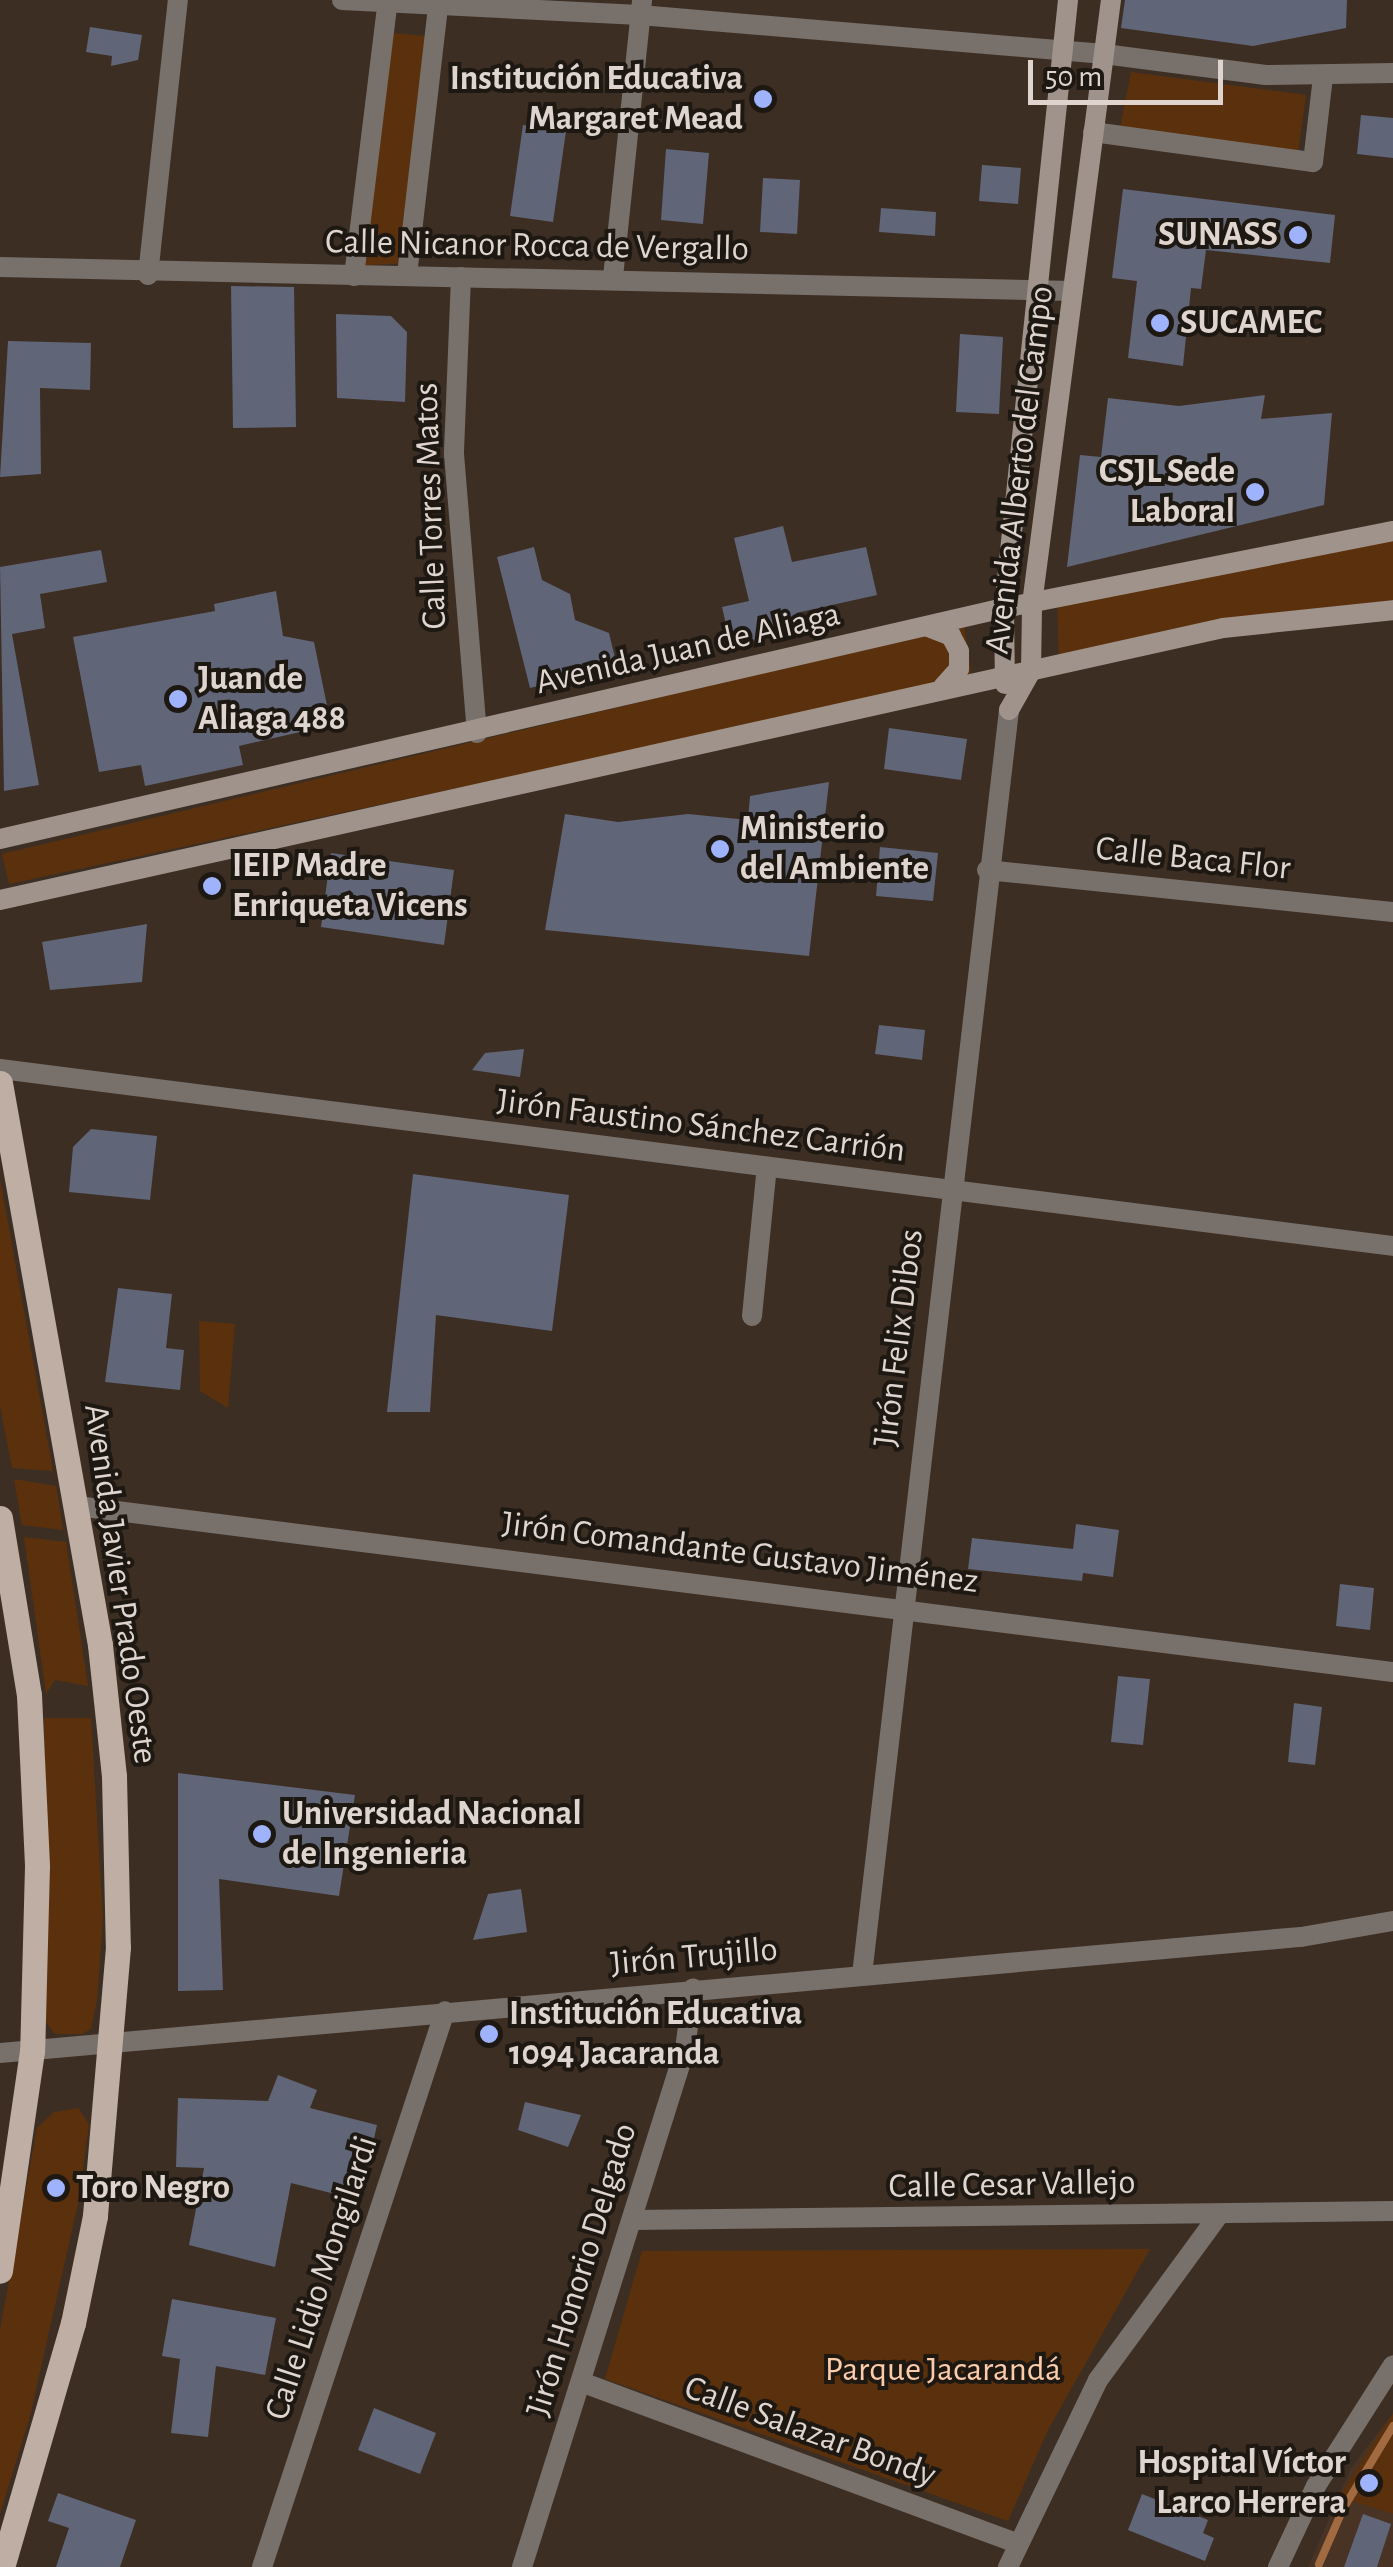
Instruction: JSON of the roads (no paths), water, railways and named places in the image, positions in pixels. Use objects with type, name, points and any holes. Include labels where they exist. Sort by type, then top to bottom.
[{"type":"main road","name":"Avenida Alberto del Campo","points":[[1010,710],[1004,608],[1033,291],[1068,0]]},
{"type":"main road","name":"Avenida Alberto del Campo","points":[[1010,710],[1031,670],[1032,604],[1111,0]]},
{"type":"main road","name":"Avenida Juan de Aliaga","points":[[0,839],[1004,608],[1390,534]]},
{"type":"main road","points":[[0,900],[1222,628],[1393,610]]},
{"type":"main road","points":[[926,627],[943,630],[960,651],[955,677],[941,688]]},
{"type":"main road","name":"Avenida Javier Prado Oeste","points":[[0,1083],[78,1506],[114,1776],[114,2040],[95,2216],[73,2323],[2,2567]]},
{"type":"main road","points":[[0,1518],[30,1695],[37,1866],[32,2050],[0,2271]]},
{"type":"street","points":[[148,274],[178,0]]},
{"type":"street","points":[[342,0],[642,8],[1323,77],[1393,73],[1393,65]]},
{"type":"street","points":[[354,276],[388,2]]},
{"type":"street","points":[[407,275],[438,3]]},
{"type":"street","points":[[613,277],[642,8]]},
{"type":"street","points":[[1094,132],[1313,162],[1323,77]]},
{"type":"street","name":"Calle Nicanor Rocca de Vergallo","points":[[0,267],[148,274],[613,277],[1073,291]]},
{"type":"street","name":"Calle Torres Matos","points":[[461,277],[454,454],[477,732]]},
{"type":"street","name":"Jirón Felix Dibos","points":[[862,1975],[900,1607],[987,870],[1010,710]]},
{"type":"street","name":"Calle Baca Flor","points":[[987,870],[1393,912]]},
{"type":"street","name":"Jirón Faustino Sánchez Carrión","points":[[0,1069],[1393,1246]]},
{"type":"street","points":[[752,1316],[767,1167]]},
{"type":"street","name":"Jirón Comandante Gustavo Jiménez","points":[[78,1506],[1393,1672]]},
{"type":"street","name":"Jirón Trujillo","points":[[0,2053],[445,2010],[1302,1937],[1393,1921]]},
{"type":"street","name":"Jirón Honorio Delgado","points":[[522,2567],[685,2049],[693,1989]]},
{"type":"street","name":"Calle Lidio Mongilardi","points":[[262,2567],[445,2010]]},
{"type":"street","name":"Calle Cesar Vallejo","points":[[632,2220],[1393,2211]]},
{"type":"street","points":[[1008,2567],[1016,2543],[1098,2380],[1218,2216]]},
{"type":"street","points":[[1278,2567],[1316,2486],[1393,2366]]},
{"type":"street","name":"Calle Salazar Bondy","points":[[580,2382],[1016,2543]]},
{"type":"waterway","points":[[1319,2564],[1343,2509],[1393,2426]]},
{"type":"place","name":"Institución Educativa Margaret Mead","points":[[763,99]]},
{"type":"place","name":"SUNASS","points":[[1298,235]]},
{"type":"place","name":"SUCAMEC","points":[[1160,323]]},
{"type":"place","name":"CSJL Sede Laboral","points":[[1255,492]]},
{"type":"place","name":"Juan de Aliaga 488","points":[[178,699]]},
{"type":"place","name":"Ministerio del Ambiente","points":[[720,849]]},
{"type":"place","name":"IEIP Madre Enriqueta Vicens","points":[[212,886]]},
{"type":"place","name":"Universidad Nacional de Ingenieria","points":[[262,1834]]},
{"type":"place","name":"Institución Educativa 1094 Jacaranda","points":[[489,2034]]},
{"type":"place","name":"Toro Negro","points":[[56,2188]]},
{"type":"place","name":"Hospital Víctor Larco Herrera","points":[[1369,2483]]},
{"type":"park label","name":"Parque Jacarandá","points":[[943,2370]]}]
